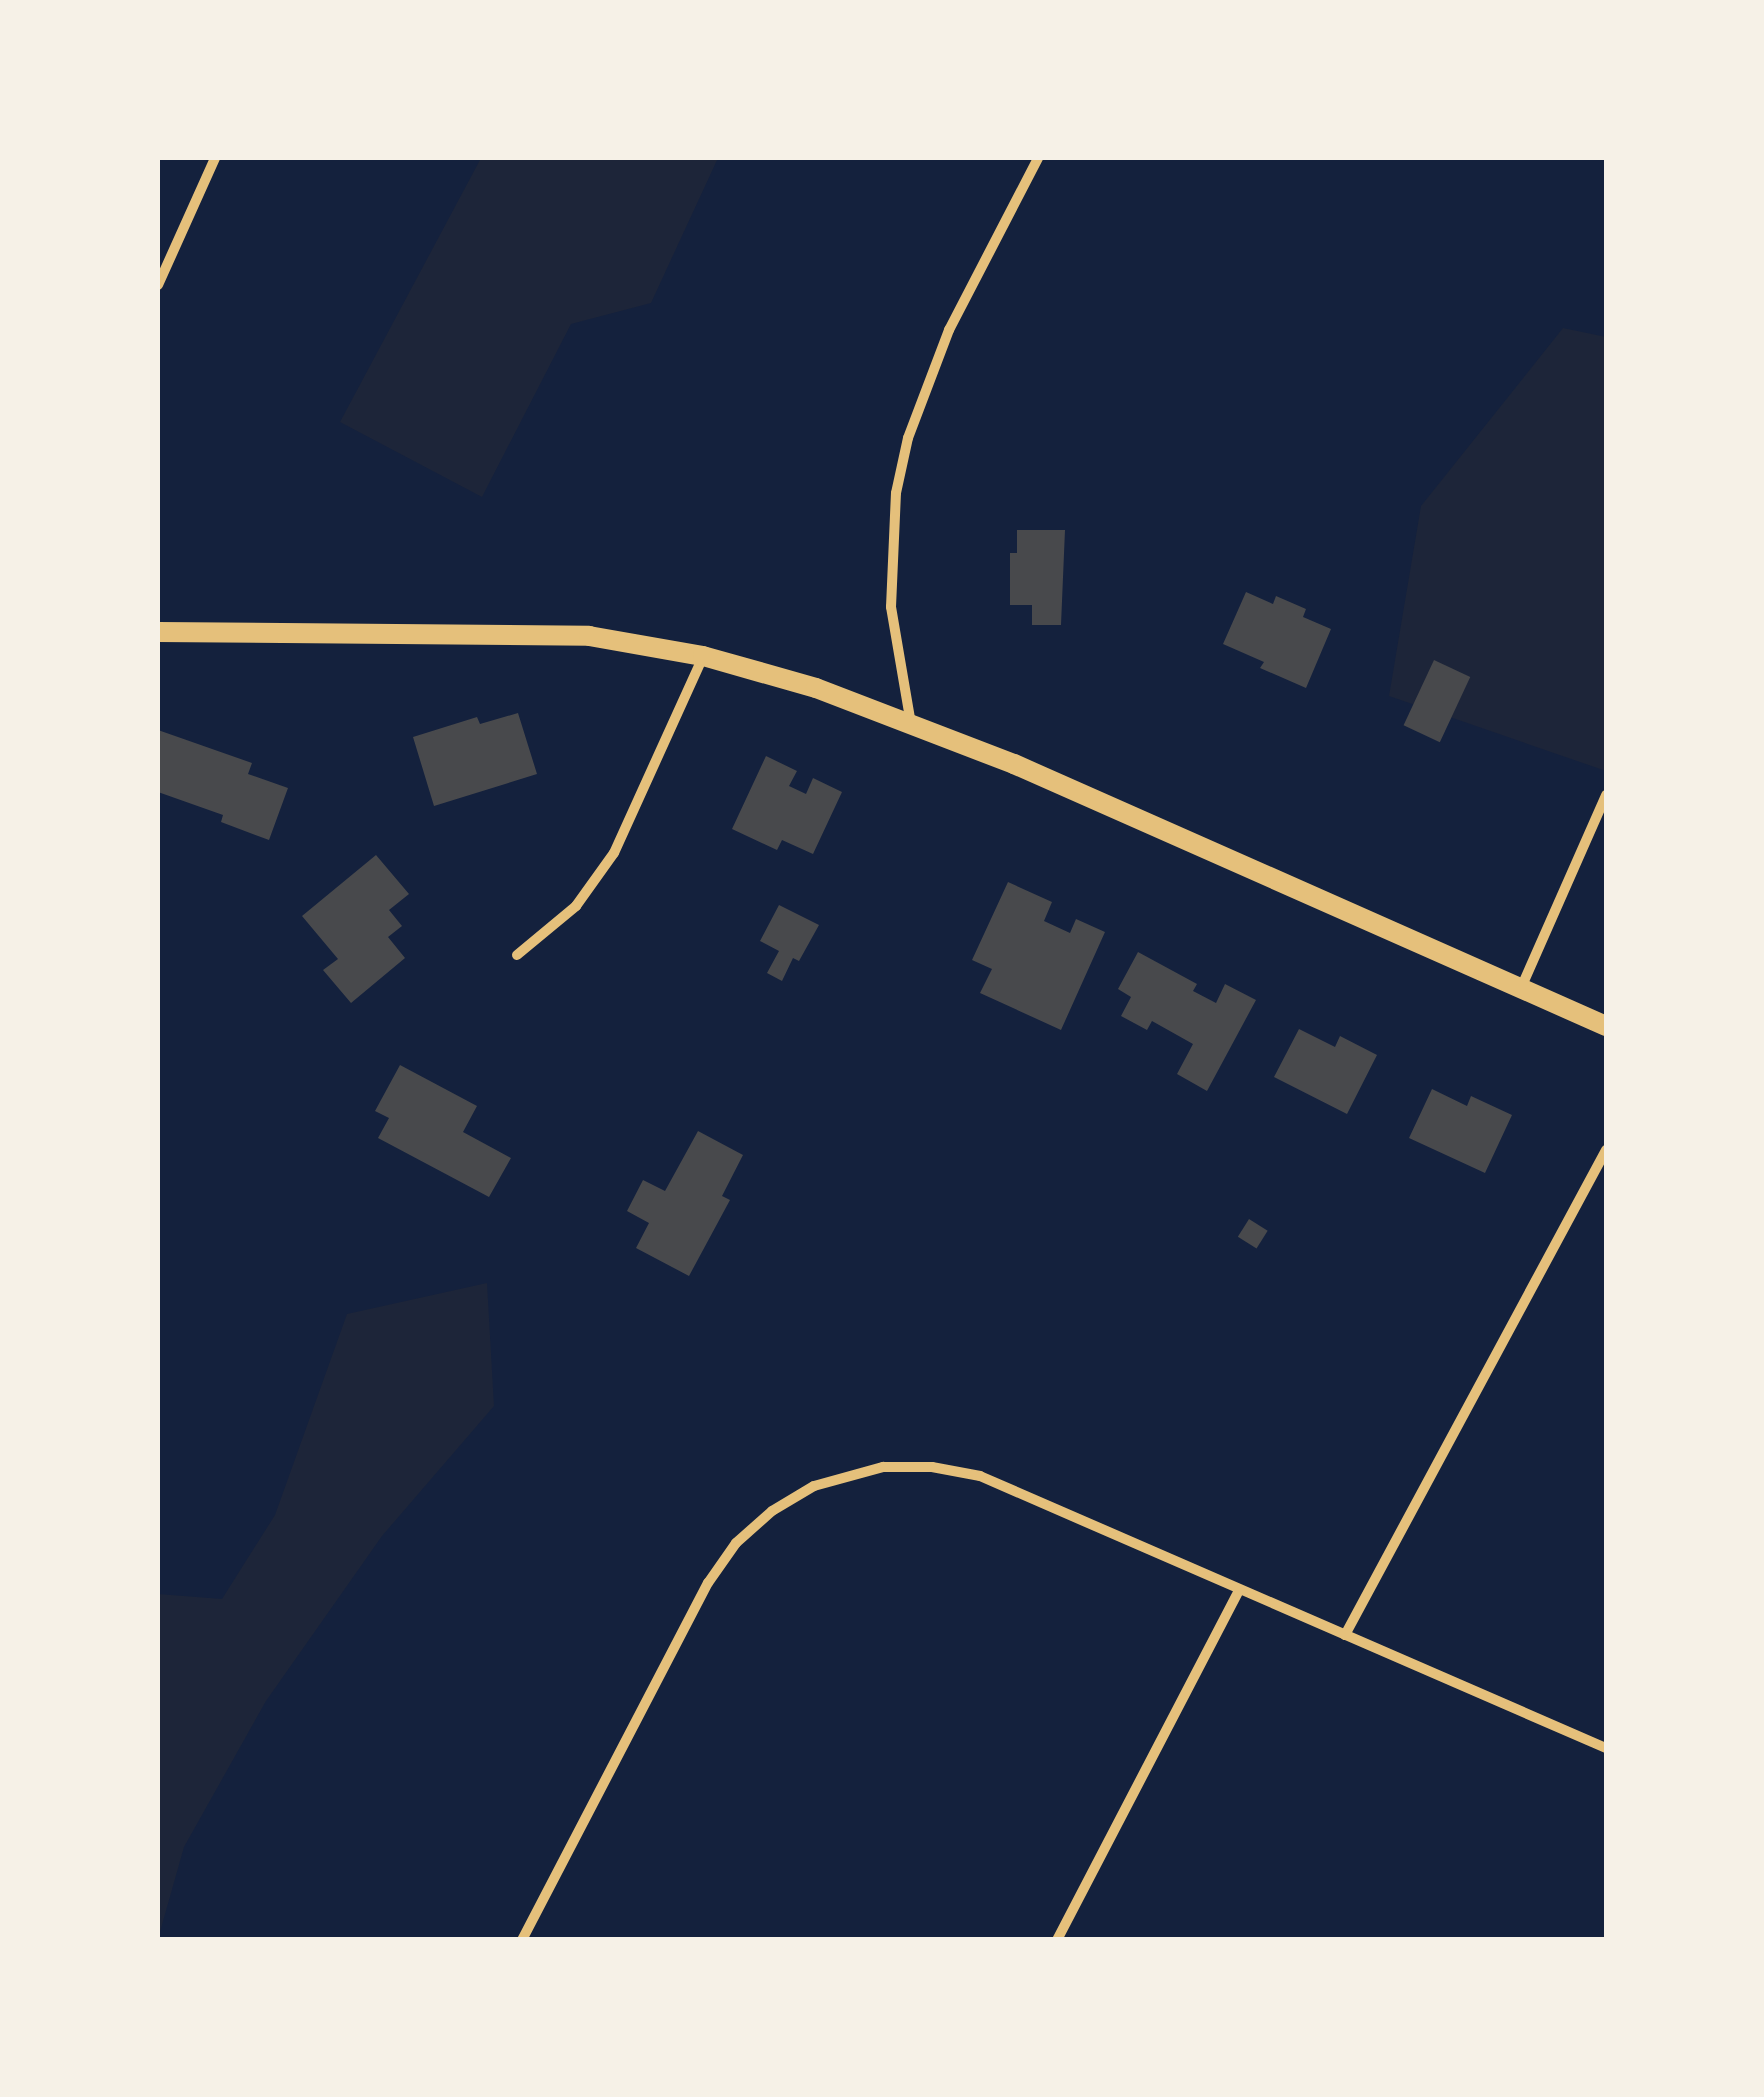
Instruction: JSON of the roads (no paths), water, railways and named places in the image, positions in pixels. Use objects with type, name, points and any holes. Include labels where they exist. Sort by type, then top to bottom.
[{"type":"main road","points":[[158,632],[589,636],[703,656],[816,688],[1014,764],[1606,1026]]},
{"type":"street","points":[[158,285],[215,158]]},
{"type":"street","points":[[912,725],[891,607],[896,493],[908,438],[949,330],[1038,158]]},
{"type":"street","points":[[517,955],[576,906],[614,852],[703,656]]},
{"type":"street","points":[[1521,988],[1606,795]]},
{"type":"street","points":[[1345,1635],[1606,1150]]},
{"type":"street","points":[[522,1940],[708,1583],[748,1532],[772,1511],[814,1486],[884,1467],[932,1466],[980,1476],[1606,1748]]},
{"type":"street","points":[[1057,1940],[1239,1590]]}]
